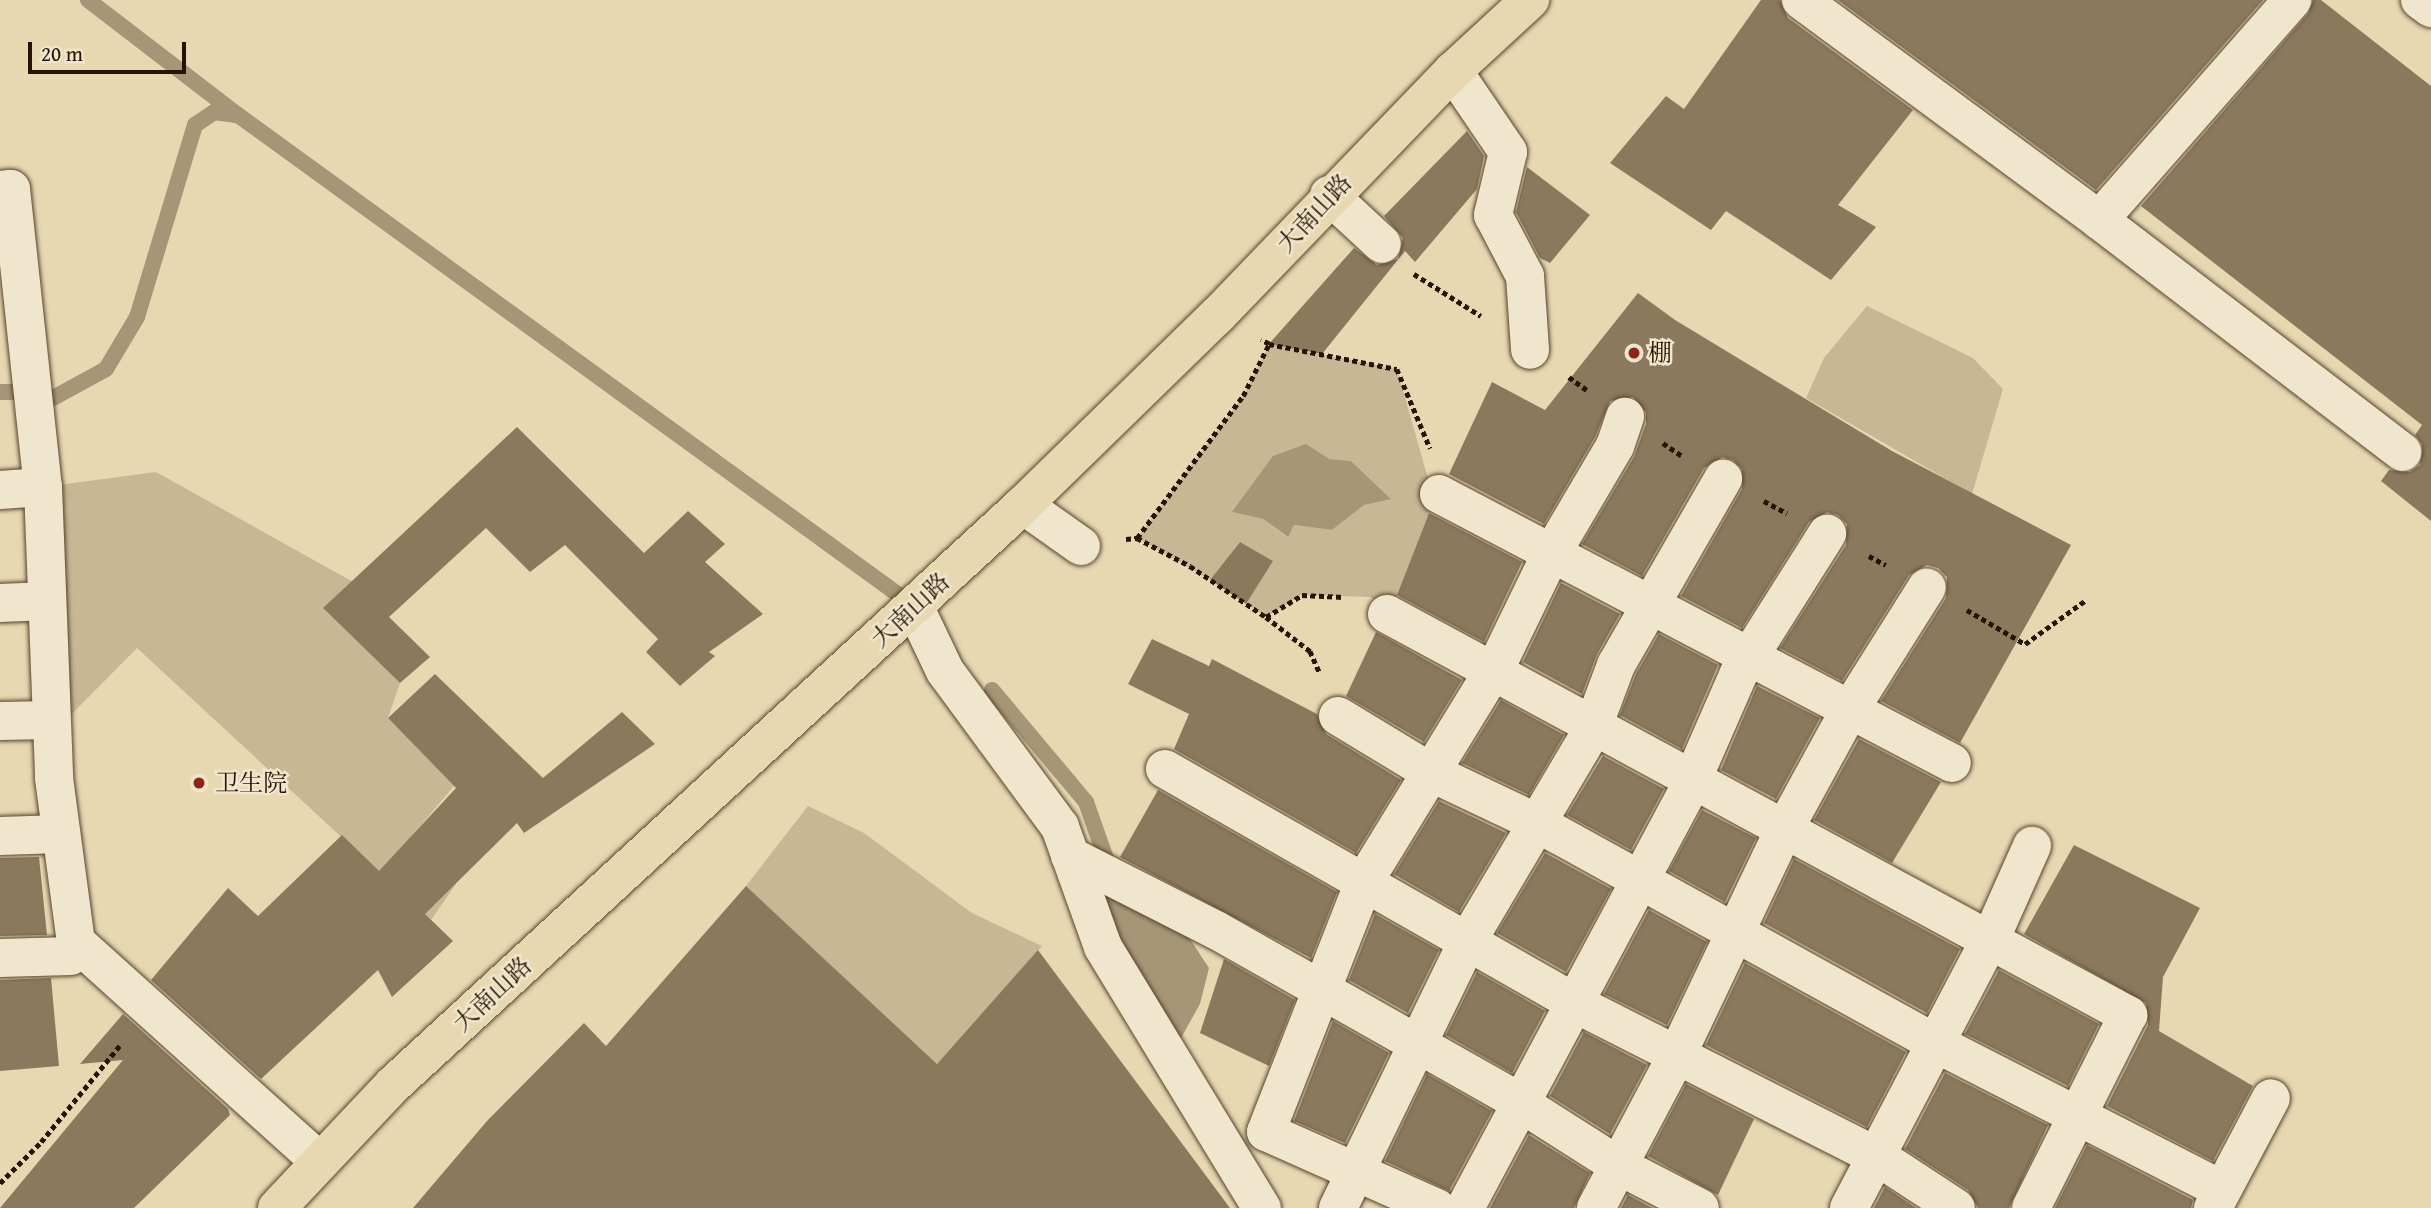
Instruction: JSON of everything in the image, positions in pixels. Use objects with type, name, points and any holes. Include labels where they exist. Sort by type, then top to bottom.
[{"type":"main road","name":"大南山路","points":[[278,1208],[319,1161],[394,1084],[1023,506],[1217,316],[1329,195],[1530,0]]},
{"type":"street","points":[[1801,0],[2099,220],[2402,452]]},
{"type":"street","points":[[2099,220],[2292,0]]},
{"type":"street","points":[[2420,0],[2431,8]]},
{"type":"street","points":[[1454,71],[1508,152],[1493,215],[1525,276],[1530,350]]},
{"type":"street","points":[[0,190],[11,189],[15,362],[43,487],[51,719],[61,834],[76,942],[319,1161]]},
{"type":"street","points":[[1329,195],[1382,244]]},
{"type":"street","points":[[1437,1208],[1266,1132],[1365,880],[1494,671],[1553,553],[1615,446],[1625,417]]},
{"type":"street","points":[[1338,1208],[1414,1045],[1468,940],[1535,822],[1594,726],[1616,665],[1723,479]]},
{"type":"street","points":[[0,490],[43,487]]},
{"type":"street","points":[[1439,494],[1952,763]]},
{"type":"street","points":[[1023,506],[1080,546]]},
{"type":"street","points":[[1465,1208],[1642,880],[1750,656],[1827,534]]},
{"type":"street","points":[[1596,1208],[1677,1055],[1785,828],[1849,711],[1927,587]]},
{"type":"street","points":[[0,603],[47,601]]},
{"type":"street","points":[[914,606],[945,671],[1060,827],[1103,947],[1262,1208]]},
{"type":"street","points":[[1387,614],[1991,938],[2128,1015],[2031,1208]]},
{"type":"street","points":[[1338,716],[1432,774],[1535,822],[1937,1044],[2076,1115],[2217,1199],[2271,1098]]},
{"type":"street","points":[[0,721],[51,719]]},
{"type":"street","points":[[1165,769],[1365,880],[1575,1003],[1878,1157],[1956,1208]]},
{"type":"street","points":[[0,836],[61,834]]},
{"type":"street","points":[[1849,1208],[1991,938],[2032,846]]},
{"type":"street","points":[[1070,856],[1216,930],[1521,1104],[1619,1167],[1700,1208]]},
{"type":"street","points":[[0,958],[71,956]]},
{"type":"path","points":[[1217,316],[1269,344],[1397,369],[1433,455],[1439,494]]},
{"type":"path","points":[[1137,537],[1243,396],[1269,344]]},
{"type":"path","points":[[1080,546],[1137,537],[1190,566],[1266,617],[1310,651],[1338,716]]},
{"type":"path","points":[[1266,617],[1302,595],[1370,597],[1387,614]]},
{"type":"path","points":[[0,1182],[41,1142],[149,1009]]},
{"type":"shaded area","points":[[1867,306],[1973,358],[2003,389],[1972,494],[1806,398],[1824,358]]},
{"type":"shaded area","points":[[1269,344],[1397,369],[1434,500],[1392,608],[1370,597],[1302,595],[1266,617],[1246,604],[1272,561],[1240,542],[1210,580],[1137,538],[1243,396]],"holes":[[[1329,459],[1351,461],[1390,498],[1364,505],[1332,530],[1294,525],[1287,537],[1263,519],[1232,512]]]},
{"type":"shaded area","points":[[1306,444],[1329,459],[1351,461],[1391,499],[1364,505],[1332,530],[1294,525],[1288,537],[1263,519],[1232,512],[1273,456]]},
{"type":"shaded area","points":[[156,472],[355,583],[323,608],[400,683],[388,718],[454,786],[411,837],[456,884],[431,920],[137,648],[56,730],[43,487]]},
{"type":"shaded area","points":[[808,806],[864,833],[972,913],[1042,946],[937,1064],[746,886]]},
{"type":"shaded area","points":[[1109,882],[1186,933],[1209,968],[1200,1004],[1177,1045],[1150,1024],[1102,903]]},
{"type":"building","points":[[1761,0],[1780,0],[1788,18],[1913,110],[1838,205],[1876,227],[1831,280],[1726,211],[1711,230],[1610,163],[1666,96],[1684,109]]},
{"type":"building","points":[[1838,0],[2263,0],[2096,190]]},
{"type":"building","points":[[2313,0],[2321,0],[2431,86],[2431,521],[2381,481],[2389,470],[2410,472],[2420,465],[2422,444],[2415,435],[2422,425],[2141,206],[2308,14]]},
{"type":"building","points":[[1467,131],[1484,156],[1477,189],[1415,262],[1405,251],[1322,354],[1269,344],[1354,248],[1377,265],[1398,259],[1403,238],[1384,216]]},
{"type":"building","points":[[1527,167],[1590,215],[1550,263],[1540,258],[1516,212]]},
{"type":"building","points":[[1638,293],[1675,320],[1892,451],[2071,545],[1960,743],[1881,701],[1946,598],[1947,577],[1938,568],[1927,565],[1909,575],[1842,681],[1780,648],[1846,545],[1847,524],[1838,515],[1827,512],[1809,522],[1742,628],[1681,596],[1742,489],[1742,469],[1733,460],[1722,457],[1704,468],[1642,576],[1582,544],[1634,457],[1646,424],[1646,412],[1633,397],[1610,401],[1595,437],[1544,524],[1449,474],[1492,382],[1545,410]]},
{"type":"building","points":[[517,427],[644,553],[688,511],[725,544],[705,562],[763,614],[709,652],[715,656],[680,686],[646,652],[658,639],[565,545],[530,572],[486,528],[389,617],[430,657],[400,683],[323,608]]},
{"type":"building","points":[[1429,513],[1522,562],[1484,642],[1397,595]]},
{"type":"building","points":[[1240,542],[1273,561],[1246,604],[1210,580]]},
{"type":"building","points":[[1561,583],[1620,614],[1597,654],[1582,694],[1523,662]]},
{"type":"building","points":[[1376,632],[1462,680],[1424,742],[1346,696]]},
{"type":"building","points":[[1659,634],[1718,665],[1682,749],[1620,715],[1636,674]]},
{"type":"building","points":[[1152,639],[1209,666],[1212,659],[1317,714],[1326,734],[1401,780],[1356,853],[1174,749],[1189,714],[1128,684]]},
{"type":"building","points":[[435,674],[543,778],[622,712],[655,744],[524,833],[517,823],[425,914],[453,941],[392,997],[378,970],[261,1079],[151,980],[228,888],[258,916],[342,835],[379,871],[456,788],[388,718]]},
{"type":"building","points":[[1757,686],[1820,718],[1776,799],[1721,770]]},
{"type":"building","points":[[1501,700],[1564,735],[1529,795],[1462,763]]},
{"type":"building","points":[[1859,739],[1941,782],[1892,863],[1814,820]]},
{"type":"building","points":[[1603,756],[1664,789],[1631,850],[1567,815]]},
{"type":"building","points":[[1158,790],[1337,892],[1311,958],[1120,857]]},
{"type":"building","points":[[1439,801],[1506,833],[1459,912],[1394,874]]},
{"type":"building","points":[[1702,810],[1756,838],[1725,902],[1669,871]]},
{"type":"building","points":[[2074,845],[2200,908],[2163,977],[2159,1031],[2253,1086],[2213,1161],[2107,1106],[2148,1025],[2146,1003],[2024,934]]},
{"type":"building","points":[[1545,853],[1611,889],[1566,972],[1497,933]]},
{"type":"building","points":[[39,857],[47,935],[0,936],[0,858]]},
{"type":"building","points":[[1794,859],[1960,949],[1927,1013],[1764,923]]},
{"type":"building","points":[[746,886],[937,1064],[1038,950],[1230,1208],[413,1208],[487,1121],[584,1023],[606,1046]]},
{"type":"building","points":[[1649,910],[1707,942],[1667,1025],[1604,994]]},
{"type":"building","points":[[1375,914],[1439,950],[1408,1013],[1349,980]]},
{"type":"building","points":[[1224,959],[1295,1000],[1269,1066],[1200,1033]]},
{"type":"building","points":[[1745,963],[1906,1052],[1867,1127],[1706,1045]]},
{"type":"building","points":[[1999,970],[2099,1024],[2068,1086],[1965,1034]]},
{"type":"building","points":[[1477,972],[1545,1011],[1512,1073],[1446,1035]]},
{"type":"building","points":[[51,978],[59,1066],[0,1071],[0,980]]},
{"type":"building","points":[[123,1014],[228,1109],[230,1115],[134,1208],[0,1208],[123,1060],[80,1064]]},
{"type":"building","points":[[1333,1021],[1389,1053],[1345,1143],[1294,1121]]},
{"type":"building","points":[[1584,1032],[1647,1065],[1610,1134],[1550,1096]]},
{"type":"building","points":[[1945,1073],[2048,1125],[2009,1208],[1978,1208],[1968,1190],[1905,1149]]},
{"type":"building","points":[[1427,1074],[1492,1111],[1449,1191],[1385,1161]]},
{"type":"building","points":[[1686,1084],[1754,1119],[1718,1195],[1648,1156]]},
{"type":"building","points":[[1529,1135],[1590,1173],[1574,1208],[1490,1208]]},
{"type":"building","points":[[2087,1145],[2193,1200],[2191,1208],[2055,1208]]},
{"type":"building","points":[[1885,1187],[1916,1208],[1874,1208]]},
{"type":"building","points":[[1628,1195],[1652,1208],[1621,1208]]},
{"type":"waterway","points":[[88,0],[238,115],[914,606]]},
{"type":"waterway","points":[[53,398],[106,369],[137,317],[195,125],[214,112],[236,115]]},
{"type":"waterway","points":[[0,392],[22,392]]},
{"type":"waterway","points":[[992,690],[1086,802],[1110,870]]},
{"type":"place","name":"棚","points":[[1634,353]]},
{"type":"place","name":"卫生院","points":[[199,783]]}]
